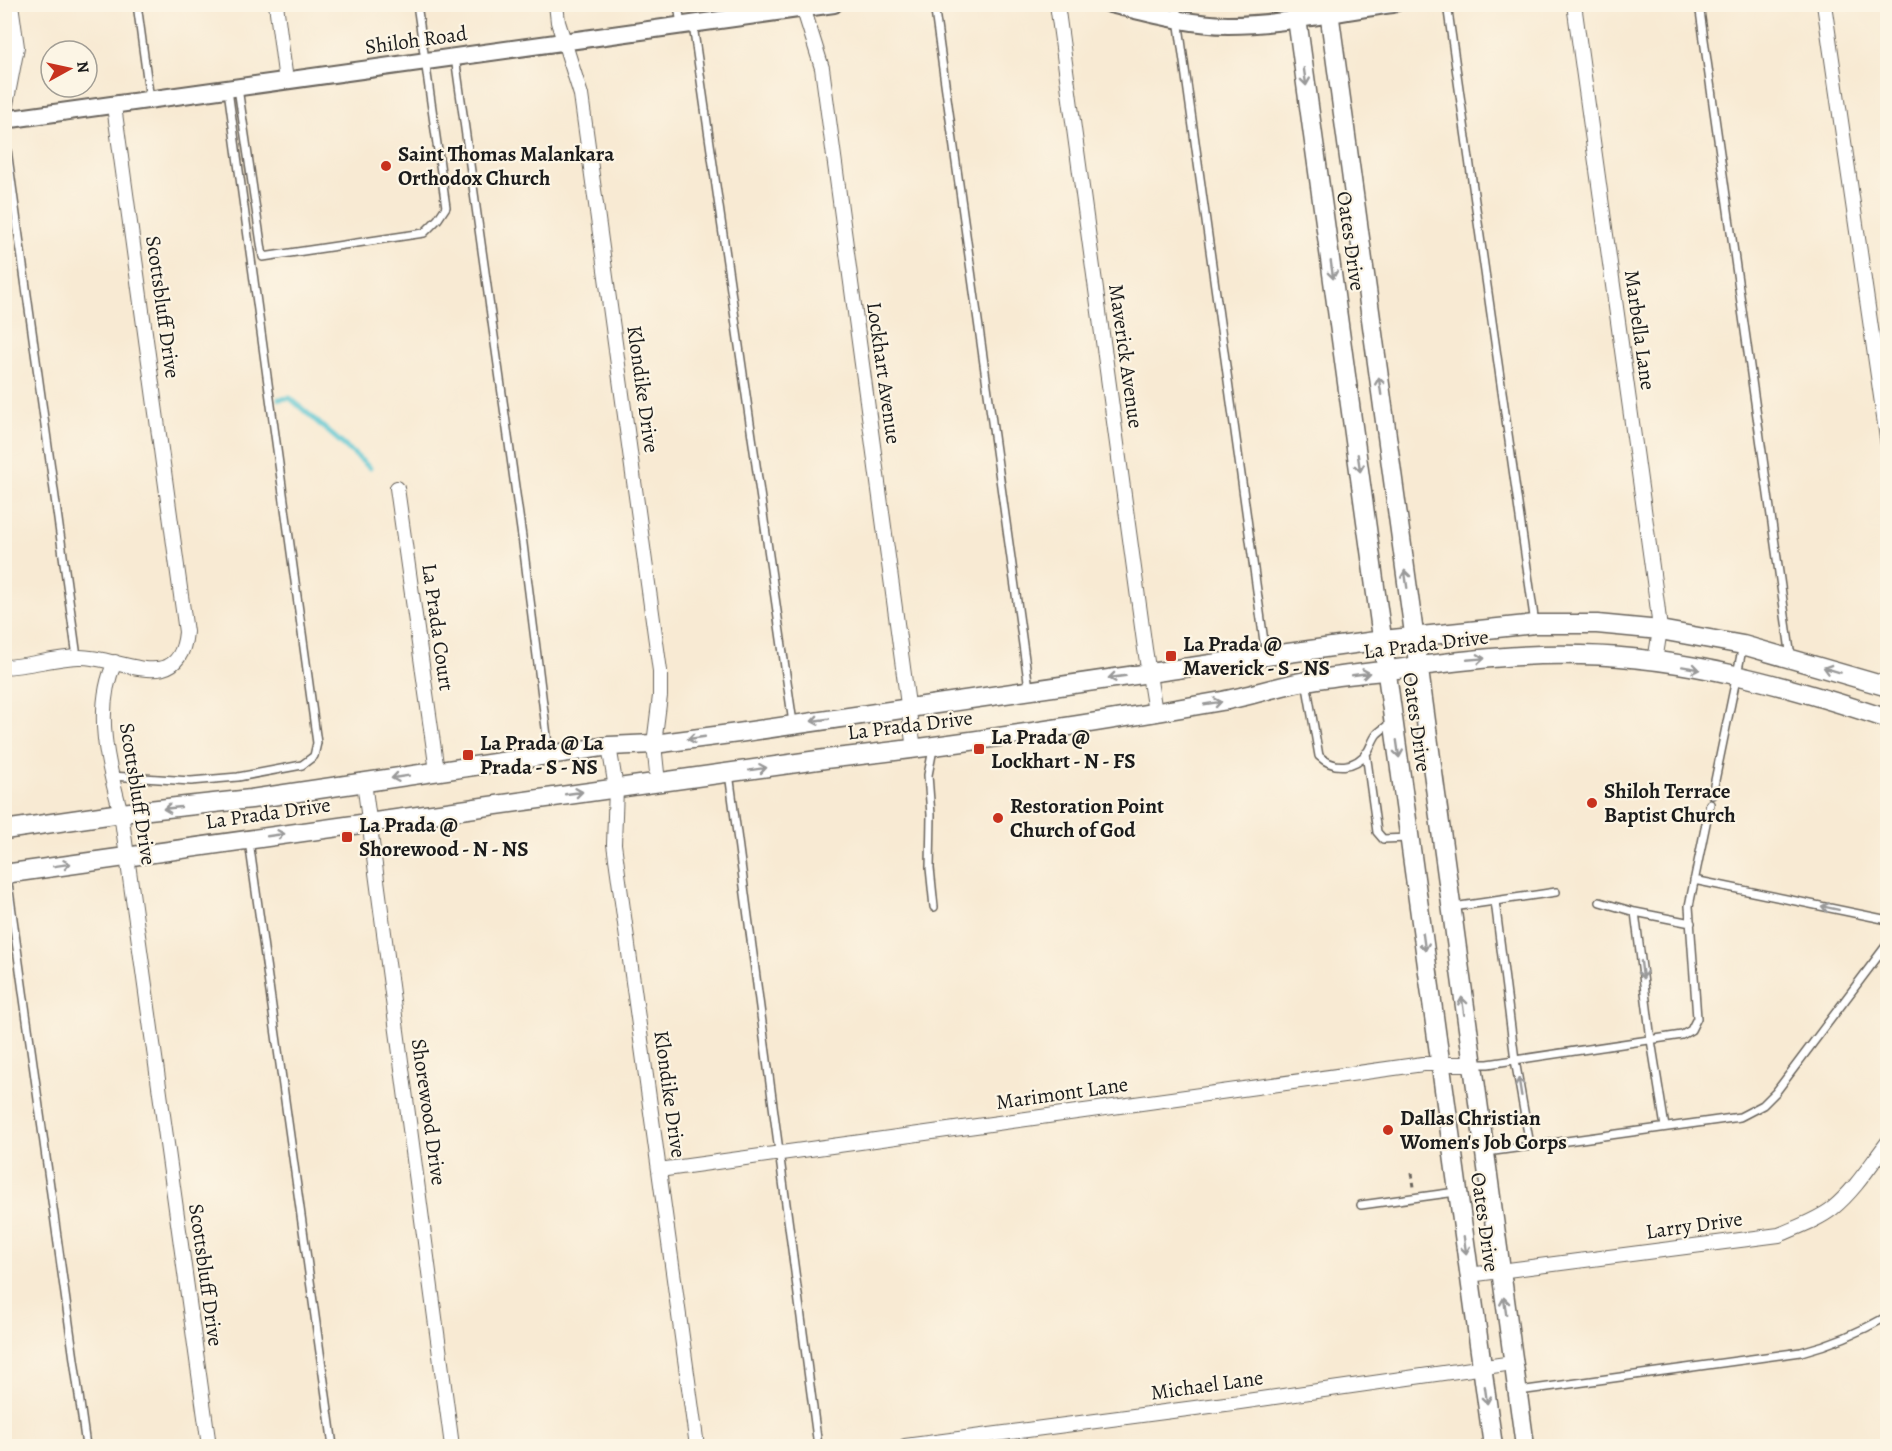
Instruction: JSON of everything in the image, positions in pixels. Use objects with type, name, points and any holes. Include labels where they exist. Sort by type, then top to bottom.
[{"type":"main road","name":"Oates Drive","points":[[1329,9],[1483,1152],[1525,1446]]},
{"type":"main road","name":"Oates Drive","points":[[1296,12],[1493,1446]]},
{"type":"main road","name":"La Prada Drive","points":[[4,830],[122,813],[251,799],[609,746],[654,744],[1383,640],[1535,624],[1597,624],[1660,630],[1743,645],[1887,687]]},
{"type":"main road","name":"La Prada Drive","points":[[6,873],[825,759],[914,749],[1225,701],[1306,681],[1418,666],[1519,656],[1582,655],[1654,661],[1736,676],[1817,696],[1887,718]]},
{"type":"street","points":[[4,115],[16,47],[11,4]]},
{"type":"street","points":[[276,4],[286,81]]},
{"type":"street","name":"Klondike Drive","points":[[556,4],[564,42],[581,95],[659,659],[660,696],[654,744],[658,783]]},
{"type":"street","name":"Shiloh Road","points":[[4,120],[834,4]]},
{"type":"street","name":"Maverick Avenue","points":[[1057,4],[1155,712]]},
{"type":"street","points":[[1110,4],[1177,12],[1227,25],[1296,12],[1393,4]]},
{"type":"street","name":"Marbella Lane","points":[[1574,4],[1660,630],[1654,661]]},
{"type":"street","points":[[1824,4],[1887,444]]},
{"type":"street","name":"Lockhart Avenue","points":[[803,7],[822,68],[914,749]]},
{"type":"street","name":"Scottsbluff Drive","points":[[114,106],[186,632],[184,648],[178,660],[167,667],[154,670],[134,669],[116,663],[108,678],[105,698],[106,742],[111,776],[122,813],[208,1446]]},
{"type":"street","name":"La Prada Court","points":[[397,488],[437,771]]},
{"type":"street","points":[[4,667],[77,657],[96,658],[116,663]]},
{"type":"street","name":"Klondike Drive","points":[[609,746],[615,788],[614,844],[697,1446]]},
{"type":"street","name":"Shorewood Drive","points":[[364,782],[452,1446]]},
{"type":"street","name":"Marimont Lane","points":[[659,1170],[1399,1067],[1471,1064]]},
{"type":"street","name":"Larry Drive","points":[[1469,1275],[1779,1235],[1833,1208],[1853,1187],[1887,1142]]},
{"type":"street","name":"Michael Lane","points":[[905,1446],[1513,1364]]},
{"type":"lane","points":[[137,4],[150,101]]},
{"type":"lane","points":[[233,89],[263,257],[424,233],[446,207],[417,4]]},
{"type":"lane","points":[[678,4],[687,26],[793,724]]},
{"type":"lane","points":[[934,4],[1029,689]]},
{"type":"lane","points":[[1447,4],[1535,624]]},
{"type":"lane","points":[[1699,4],[1791,658]]},
{"type":"lane","points":[[1177,12],[1266,656]]},
{"type":"lane","points":[[455,57],[523,544],[549,755]]},
{"type":"lane","points":[[111,776],[191,781],[238,777],[302,765],[314,756],[316,743],[233,89]]},
{"type":"lane","points":[[4,128],[77,657]]},
{"type":"lane","points":[[1712,795],[1743,645]]},
{"type":"lane","points":[[1306,681],[1319,756],[1326,762],[1340,767],[1350,765],[1366,753],[1377,735],[1394,719]]},
{"type":"lane","points":[[933,746],[928,775],[931,815],[930,868],[934,907]]},
{"type":"lane","points":[[1366,753],[1377,832],[1383,839],[1410,837]]},
{"type":"lane","points":[[729,773],[818,1446]]},
{"type":"lane","points":[[1471,1064],[1488,1064],[1652,1040],[1682,1035],[1691,1030],[1697,1018],[1689,906],[1710,804]]},
{"type":"lane","points":[[248,838],[333,1446]]},
{"type":"lane","points":[[6,873],[86,1446]]},
{"type":"lane","points":[[1694,880],[1887,920]]},
{"type":"lane","points":[[1450,907],[1556,892]]},
{"type":"lane","points":[[1495,902],[1515,1060],[1530,1145]]},
{"type":"lane","points":[[1600,902],[1690,923]]},
{"type":"lane","points":[[1635,912],[1665,1127]]},
{"type":"lane","points":[[1483,1152],[1740,1117],[1763,1105],[1776,1092],[1887,943]]},
{"type":"lane","points":[[1361,1205],[1458,1192]]},
{"type":"lane","points":[[1517,1391],[1801,1352],[1828,1345],[1887,1316]]},
{"type":"waterway","points":[[279,399],[290,398],[370,468]]},
{"type":"place","name":"Saint Thomas Malankara Orthodox Church","points":[[386,166]]},
{"type":"place","name":"La Prada @ Maverick - S - NS","points":[[1171,656]]},
{"type":"place","name":"La Prada @ Lockhart - N - FS","points":[[979,749]]},
{"type":"place","name":"La Prada @ La Prada - S - NS","points":[[468,755]]},
{"type":"place","name":"Shiloh Terrace Baptist Church","points":[[1592,803]]},
{"type":"place","name":"Restoration Point Church of God","points":[[998,818]]},
{"type":"place","name":"La Prada @ Shorewood - N - NS","points":[[347,837]]},
{"type":"place","name":"Dallas Christian Women's Job Corps","points":[[1388,1130]]}]
